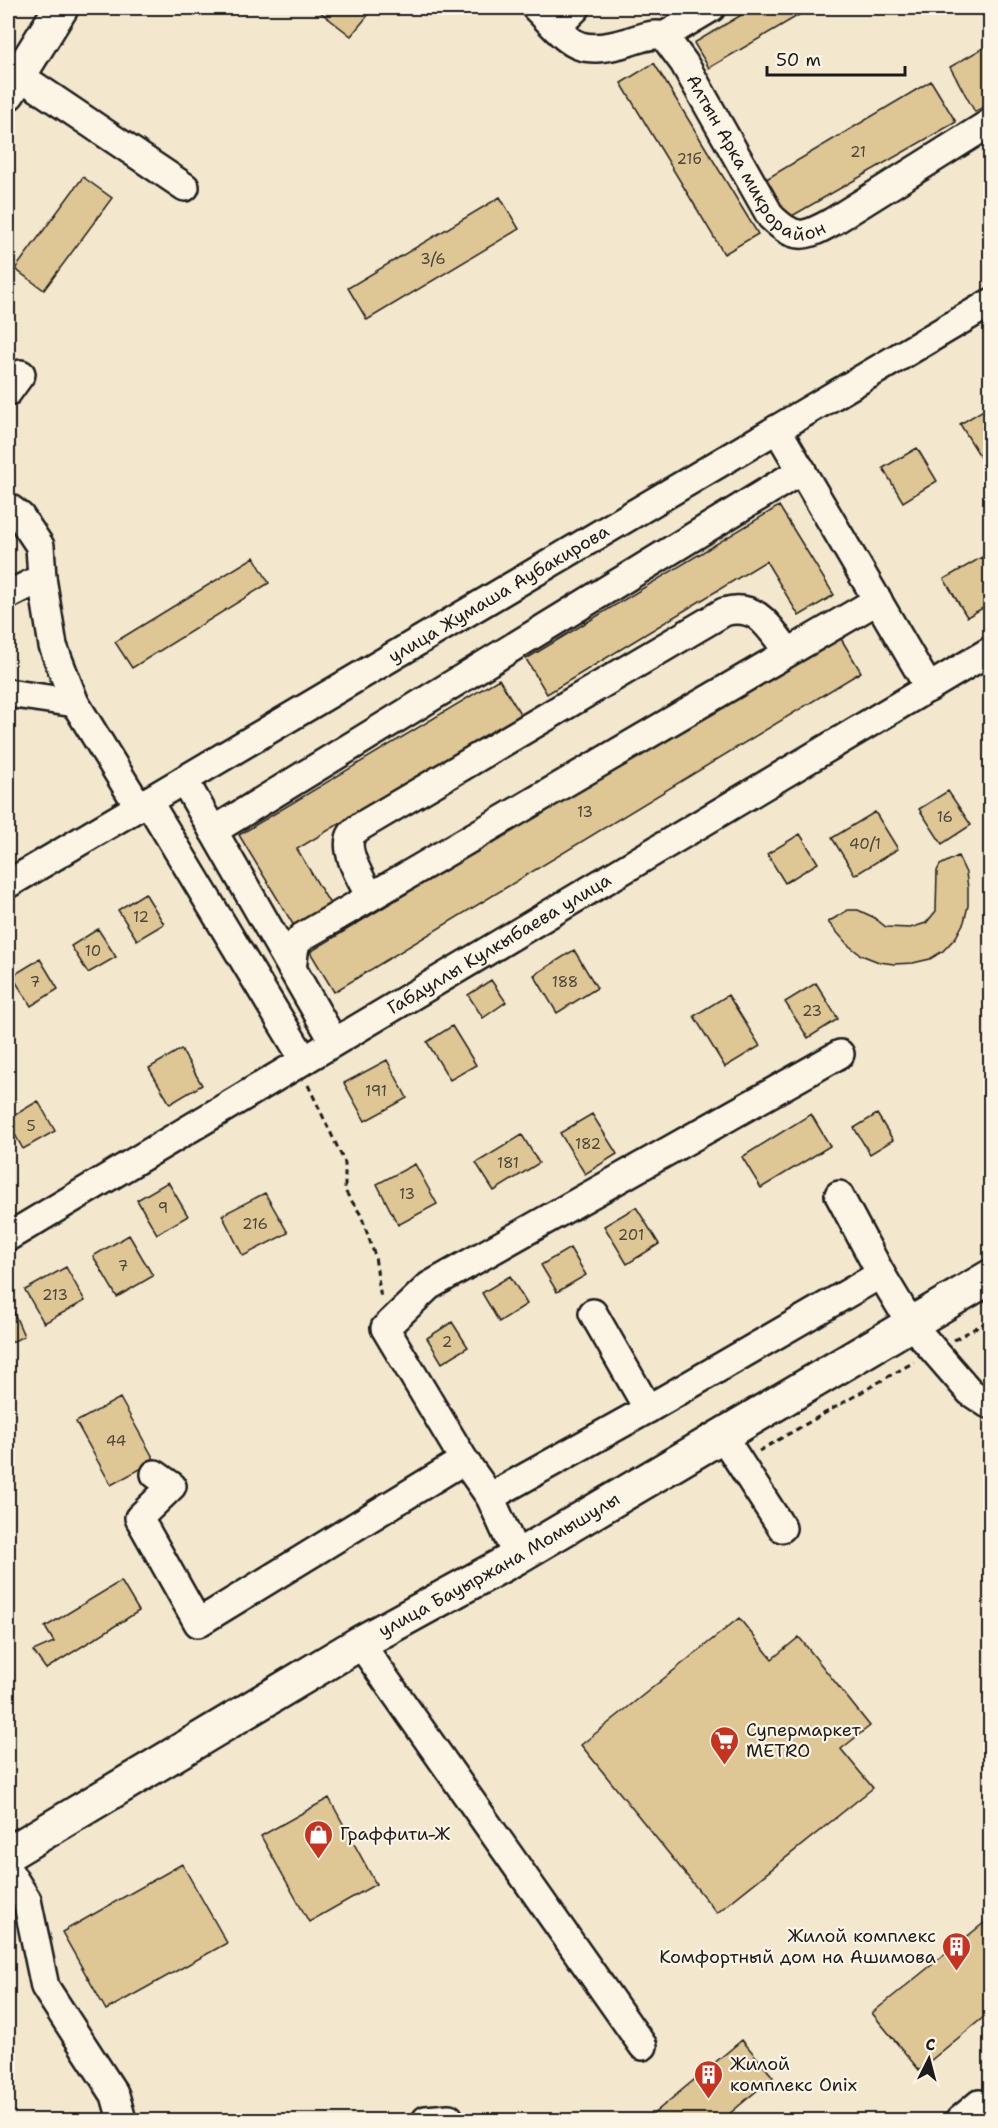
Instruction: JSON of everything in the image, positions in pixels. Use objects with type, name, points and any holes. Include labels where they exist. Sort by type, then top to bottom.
[{"type":"main road","points":[[14,85],[61,8]]},
{"type":"main road","name":"улица Бауыржана Момышулы","points":[[8,1854],[360,1643],[517,1557],[990,1277]]},
{"type":"street","points":[[536,8],[575,45],[593,49],[655,34],[664,36],[711,8]]},
{"type":"street","points":[[556,28],[576,8]]},
{"type":"street","name":"Алтын Арка микрорайон","points":[[664,36],[684,63],[771,217],[784,229],[795,234],[810,234],[832,222],[990,123]]},
{"type":"street","points":[[14,85],[185,187]]},
{"type":"street","name":"улица Жумаша Аубакирова","points":[[8,884],[990,303]]},
{"type":"street","points":[[777,429],[929,688]]},
{"type":"street","points":[[213,831],[802,470]]},
{"type":"street","points":[[8,507],[20,516],[40,546],[42,578],[53,646],[75,703],[144,804],[301,1062]]},
{"type":"street","points":[[8,595],[42,578]]},
{"type":"street","points":[[292,969],[296,945],[302,937],[878,600]]},
{"type":"street","points":[[370,897],[350,854],[349,843],[352,834],[358,829],[724,612],[736,609],[749,610],[760,616],[788,652]]},
{"type":"street","name":"Габдуллы Кулкыбаева улица","points":[[8,1237],[990,651]]},
{"type":"street","points":[[8,693],[75,703]]},
{"type":"street","points":[[184,780],[334,1042]]},
{"type":"street","points":[[517,1557],[490,1497],[464,1460],[385,1328],[429,1286],[840,1054]]},
{"type":"street","points":[[838,1195],[911,1324],[970,1392],[990,1402]]},
{"type":"street","points":[[490,1497],[648,1409],[881,1274]]},
{"type":"street","points":[[593,1313],[648,1409]]},
{"type":"street","points":[[722,1435],[782,1528]]},
{"type":"street","points":[[155,1474],[172,1486],[139,1518],[198,1623],[464,1460]]},
{"type":"street","points":[[360,1643],[643,2046]]},
{"type":"street","points":[[8,1870],[27,1900],[45,1987],[115,2095],[122,2121]]},
{"type":"street","points":[[426,2121],[448,2118],[450,2121]]},
{"type":"path","points":[[301,1062],[345,1163],[345,1191],[361,1215],[375,1256],[385,1328]]},
{"type":"path","points":[[739,1463],[990,1320]]},
{"type":"building","points":[[315,8],[374,8],[351,36]]},
{"type":"building","points":[[753,8],[811,8],[709,68],[694,43]]},
{"type":"building","points":[[990,44],[990,103],[975,112],[950,67]]},
{"type":"building","points":[[654,63],[758,234],[724,254],[621,83]]},
{"type":"building","points":[[931,81],[956,122],[785,220],[763,181]]},
{"type":"building","points":[[83,177],[112,198],[44,290],[15,269]]},
{"type":"building","points":[[500,197],[519,229],[367,320],[348,288]]},
{"type":"building","points":[[990,406],[990,456],[983,461],[960,424]]},
{"type":"building","points":[[917,448],[937,481],[903,502],[883,468]]},
{"type":"building","points":[[779,506],[834,595],[799,616],[766,561],[547,694],[526,659]]},
{"type":"building","points":[[254,557],[269,583],[132,668],[115,642]]},
{"type":"building","points":[[982,557],[990,571],[990,604],[967,617],[944,579]]},
{"type":"building","points":[[837,632],[861,672],[334,992],[310,952]]},
{"type":"building","points":[[499,679],[521,715],[297,849],[330,904],[294,926],[239,835]]},
{"type":"building","points":[[948,791],[971,825],[942,844],[919,809]]},
{"type":"building","points":[[875,812],[898,849],[855,875],[832,838]]},
{"type":"building","points":[[800,834],[818,863],[785,883],[767,854]]},
{"type":"building","points":[[958,856],[966,873],[968,888],[968,906],[964,922],[956,937],[943,951],[930,959],[913,963],[879,962],[861,955],[848,945],[828,922],[848,910],[858,910],[873,917],[886,927],[910,928],[926,923],[936,911],[937,871],[940,865]]},
{"type":"building","points":[[145,893],[164,924],[137,940],[118,910]]},
{"type":"building","points":[[98,929],[116,957],[88,973],[71,946]]},
{"type":"building","points":[[574,950],[597,988],[557,1013],[534,975]]},
{"type":"building","points":[[40,959],[58,989],[31,1006],[12,976]]},
{"type":"building","points":[[491,980],[506,1002],[483,1018],[468,995]]},
{"type":"building","points":[[816,983],[838,1019],[808,1038],[785,1002]]},
{"type":"building","points":[[728,995],[760,1046],[725,1067],[694,1016]]},
{"type":"building","points":[[452,1026],[476,1065],[450,1080],[427,1042]]},
{"type":"building","points":[[181,1049],[202,1085],[170,1104],[149,1068]]},
{"type":"building","points":[[387,1060],[407,1098],[365,1121],[344,1083]]},
{"type":"building","points":[[38,1101],[55,1131],[23,1149],[8,1119]]},
{"type":"building","points":[[592,1114],[617,1154],[585,1174],[560,1133]]},
{"type":"building","points":[[811,1114],[830,1146],[761,1188],[742,1157]]},
{"type":"building","points":[[877,1114],[893,1140],[870,1154],[854,1128]]},
{"type":"building","points":[[522,1135],[539,1163],[494,1191],[476,1163]]},
{"type":"building","points":[[415,1164],[437,1204],[398,1225],[377,1184]]},
{"type":"building","points":[[168,1182],[188,1216],[157,1234],[137,1200]]},
{"type":"building","points":[[265,1193],[288,1233],[243,1256],[222,1215]]},
{"type":"building","points":[[636,1207],[659,1244],[627,1264],[604,1226]]},
{"type":"building","points":[[129,1235],[153,1276],[117,1297],[93,1256]]},
{"type":"building","points":[[570,1248],[586,1275],[557,1292],[541,1265]]},
{"type":"building","points":[[66,1267],[85,1301],[44,1323],[25,1290]]},
{"type":"building","points":[[510,1276],[527,1304],[499,1322],[482,1293]]},
{"type":"building","points":[[8,1302],[24,1336],[8,1344]]},
{"type":"building","points":[[452,1322],[468,1347],[442,1363],[427,1338]]},
{"type":"building","points":[[120,1398],[155,1461],[111,1485],[76,1422]]},
{"type":"building","points":[[121,1581],[139,1611],[46,1669],[33,1651],[54,1642],[45,1627]]},
{"type":"building","points":[[739,1618],[772,1659],[799,1637],[870,1726],[841,1749],[873,1788],[717,1913],[581,1745]]},
{"type":"building","points":[[329,1798],[376,1884],[309,1922],[261,1836]]},
{"type":"building","points":[[182,1864],[227,1943],[106,2010],[62,1932]]},
{"type":"building","name":"Жилой комплекс Комфортный дом на Ашимова","points":[[990,1918],[990,2012],[919,2070],[872,2013]]},
{"type":"building","name":"Жилой комплекс Onix","points":[[742,2040],[773,2077],[722,2120],[646,2120]]},
{"type":"place","name":"Супермаркет METRO","points":[[725,1766]]},
{"type":"place","name":"Граффити-Ж","points":[[319,1860]]},
{"type":"place","name":"Жилой комплекс Комфортный дом на Ашимова","points":[[957,1972]]},
{"type":"place","name":"Жилой комплекс Onix","points":[[709,2100]]}]
